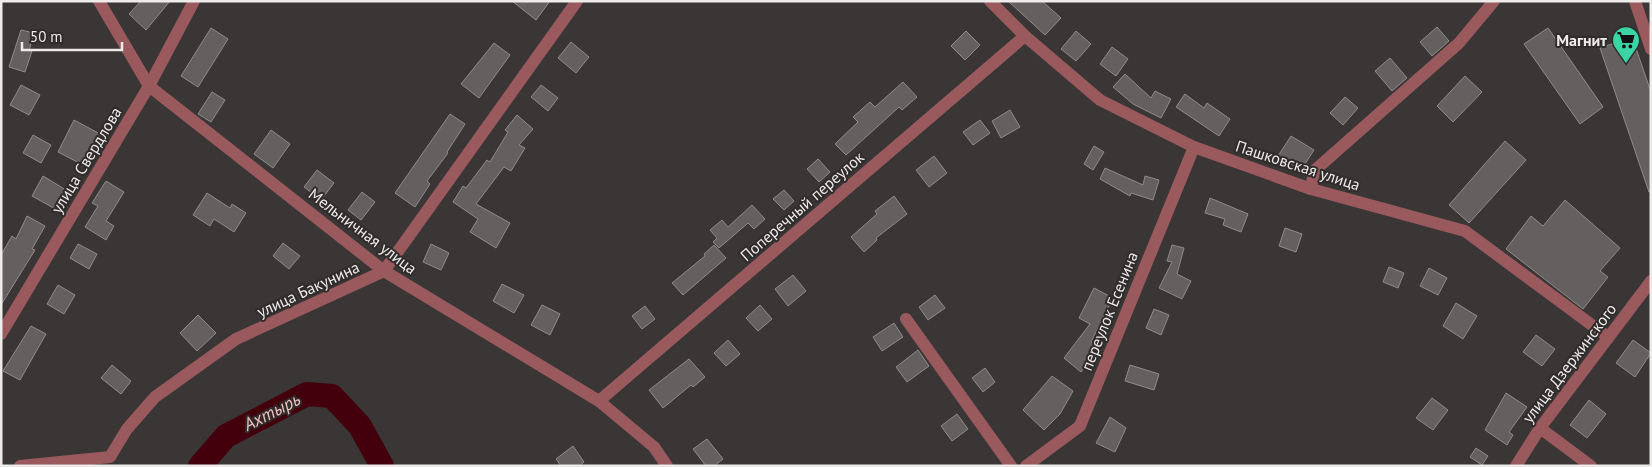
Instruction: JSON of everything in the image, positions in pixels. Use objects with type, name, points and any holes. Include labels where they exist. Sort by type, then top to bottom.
[{"type":"street","name":"Мельничная улица","points":[[100,1],[149,86],[384,272],[599,401],[654,447],[667,466]]},
{"type":"street","name":"улица Свердлова","points":[[1,334],[149,86],[194,1]]},
{"type":"street","name":"улица Бакунина","points":[[20,466],[110,456],[127,429],[155,397],[236,339],[384,272],[577,1]]},
{"type":"street","name":"Пашковская улица","points":[[990,1],[1025,36],[1100,100],[1194,147],[1311,189],[1464,231],[1608,337]]},
{"type":"street","points":[[1311,189],[1314,171],[1459,43],[1494,1]]},
{"type":"street","points":[[1635,1],[1651,49]]},
{"type":"street","name":"Поперечный переулок","points":[[599,401],[1025,36]]},
{"type":"street","name":"переулок Есенина","points":[[1026,466],[1080,426],[1194,147]]},
{"type":"street","name":"улица Дзержинского","points":[[1516,466],[1540,428],[1651,281]]},
{"type":"street","points":[[906,319],[1011,466]]},
{"type":"street","points":[[1540,428],[1591,466]]},
{"type":"building","points":[[141,1],[170,1],[146,30],[129,14]]},
{"type":"building","points":[[512,1],[550,1],[536,20]]},
{"type":"building","points":[[1008,1],[1042,1],[1061,18],[1045,35]]},
{"type":"building","points":[[1437,27],[1449,41],[1432,56],[1420,42]]},
{"type":"building","points":[[211,28],[228,39],[198,87],[181,76]]},
{"type":"building","points":[[1548,28],[1603,107],[1580,124],[1524,44]]},
{"type":"building","points":[[21,30],[34,33],[29,51],[32,51],[25,72],[9,67]]},
{"type":"building","points":[[966,31],[980,45],[965,60],[951,46]]},
{"type":"building","points":[[1076,31],[1091,44],[1076,61],[1061,49]]},
{"type":"building","points":[[1632,37],[1651,92],[1651,192],[1649,192],[1600,48]]},
{"type":"building","points":[[571,42],[589,57],[576,73],[558,58]]},
{"type":"building","points":[[494,43],[510,55],[479,98],[461,84]]},
{"type":"building","points":[[1112,47],[1128,59],[1116,76],[1100,64]]},
{"type":"building","points":[[1390,58],[1407,78],[1392,91],[1375,71]]},
{"type":"building","points":[[1125,74],[1151,98],[1155,91],[1171,99],[1161,118],[1133,104],[1113,87]]},
{"type":"building","points":[[1465,76],[1482,92],[1453,122],[1437,106]]},
{"type":"building","points":[[903,82],[917,97],[902,110],[899,107],[846,155],[835,144],[858,122],[853,117],[870,102],[875,107]]},
{"type":"building","points":[[21,85],[40,95],[29,115],[10,105]]},
{"type":"building","points":[[541,85],[558,98],[548,111],[531,97]]},
{"type":"building","points":[[212,92],[225,100],[211,122],[198,114]]},
{"type":"building","points":[[1185,94],[1204,108],[1207,103],[1230,119],[1219,136],[1176,107]]},
{"type":"building","points":[[1345,97],[1358,108],[1343,125],[1330,113]]},
{"type":"building","points":[[1010,110],[1020,127],[1001,138],[992,121]]},
{"type":"building","points":[[450,114],[465,124],[448,153],[427,181],[430,184],[415,207],[395,193]]},
{"type":"building","points":[[517,115],[533,129],[519,145],[525,148],[511,171],[504,167],[476,204],[510,223],[496,248],[470,232],[478,219],[453,202],[463,186],[466,188],[487,160],[490,162],[508,132],[505,130]]},
{"type":"building","points":[[74,120],[102,135],[85,166],[58,152]]},
{"type":"building","points":[[980,120],[990,133],[973,145],[963,132]]},
{"type":"building","points":[[271,130],[290,144],[273,168],[254,154]]},
{"type":"building","points":[[33,135],[51,145],[41,163],[23,153]]},
{"type":"building","points":[[1291,136],[1314,150],[1301,170],[1278,156]]},
{"type":"building","points":[[1505,141],[1526,160],[1469,223],[1449,205]]},
{"type":"building","points":[[1094,146],[1104,152],[1093,170],[1084,164]]},
{"type":"building","points":[[934,156],[947,173],[929,187],[916,170]]},
{"type":"building","points":[[818,159],[830,172],[819,182],[807,169]]},
{"type":"building","points":[[1105,168],[1143,185],[1145,176],[1159,180],[1153,200],[1131,193],[1130,196],[1100,179]]},
{"type":"building","points":[[317,170],[334,183],[321,200],[304,187]]},
{"type":"building","points":[[43,176],[66,190],[57,206],[57,210],[32,196]]},
{"type":"building","points":[[106,181],[124,192],[106,221],[114,226],[106,240],[85,227],[98,206],[92,203]]},
{"type":"building","points":[[784,190],[794,201],[784,210],[773,199]]},
{"type":"building","points":[[362,192],[375,202],[361,220],[348,210]]},
{"type":"building","points":[[207,193],[230,208],[232,204],[246,213],[234,232],[214,219],[210,226],[193,215]]},
{"type":"building","points":[[894,196],[907,214],[876,238],[877,240],[864,252],[851,237],[877,214],[875,211]]},
{"type":"building","points":[[1210,198],[1248,214],[1241,232],[1223,225],[1225,219],[1205,213]]},
{"type":"building","points":[[1565,200],[1620,248],[1600,271],[1608,277],[1583,309],[1506,249],[1531,216],[1543,226]]},
{"type":"building","points":[[752,205],[765,219],[754,229],[748,223],[719,248],[713,242],[717,238],[710,230],[722,220],[728,227]]},
{"type":"building","points":[[27,216],[45,226],[32,249],[35,250],[1,305],[1,255],[12,236],[16,239]]},
{"type":"building","points":[[1285,228],[1302,234],[1296,252],[1279,246]]},
{"type":"building","points":[[283,243],[300,256],[289,269],[273,256]]},
{"type":"building","points":[[78,244],[97,254],[89,269],[70,258]]},
{"type":"building","points":[[431,244],[449,253],[441,270],[423,262]]},
{"type":"building","points":[[714,245],[726,258],[683,295],[672,283],[705,256],[704,254]]},
{"type":"building","points":[[1172,245],[1184,248],[1177,274],[1191,281],[1182,299],[1159,288],[1172,262],[1167,261]]},
{"type":"building","points":[[1389,267],[1404,273],[1398,288],[1383,282]]},
{"type":"building","points":[[1429,268],[1447,278],[1438,295],[1420,286]]},
{"type":"building","points":[[793,275],[806,291],[788,306],[775,289]]},
{"type":"building","points":[[502,284],[524,295],[514,313],[493,301]]},
{"type":"building","points":[[58,285],[75,295],[64,314],[47,304]]},
{"type":"building","points":[[1094,288],[1113,298],[1091,342],[1099,348],[1081,372],[1064,358],[1090,324],[1079,318]]},
{"type":"building","points":[[935,295],[945,308],[928,320],[919,307]]},
{"type":"building","points":[[1456,303],[1477,316],[1463,339],[1443,326]]},
{"type":"building","points":[[542,305],[560,314],[550,335],[531,325]]},
{"type":"building","points":[[760,305],[772,319],[758,331],[746,318]]},
{"type":"building","points":[[645,306],[655,319],[642,329],[632,316]]},
{"type":"building","points":[[1154,309],[1169,315],[1161,335],[1146,328]]},
{"type":"building","points":[[198,315],[216,333],[197,351],[180,333]]},
{"type":"building","points":[[894,323],[903,337],[882,351],[873,337]]},
{"type":"building","points":[[31,326],[46,334],[20,380],[3,371]]},
{"type":"building","points":[[1536,335],[1555,349],[1542,366],[1523,352]]},
{"type":"building","points":[[728,340],[740,354],[726,366],[714,353]]},
{"type":"building","points":[[1633,340],[1651,353],[1635,377],[1616,363]]},
{"type":"building","points":[[918,350],[929,366],[907,382],[896,367]]},
{"type":"building","points":[[689,359],[705,377],[693,387],[691,385],[663,408],[649,390]]},
{"type":"building","points":[[112,365],[131,381],[121,394],[101,378]]},
{"type":"building","points":[[1130,365],[1159,374],[1154,390],[1125,381]]},
{"type":"building","points":[[985,368],[995,382],[983,392],[972,378]]},
{"type":"building","points":[[1052,376],[1073,391],[1060,414],[1044,430],[1023,410]]},
{"type":"building","points":[[1506,393],[1527,407],[1509,432],[1513,435],[1507,445],[1485,430]]},
{"type":"building","points":[[1432,398],[1448,410],[1433,430],[1416,418]]},
{"type":"building","points":[[1589,400],[1606,414],[1587,438],[1570,425]]},
{"type":"building","points":[[957,414],[968,429],[952,441],[941,426]]},
{"type":"building","points":[[1110,417],[1126,428],[1115,452],[1096,443]]},
{"type":"building","points":[[707,439],[723,459],[714,466],[706,466],[693,449]]},
{"type":"building","points":[[573,446],[584,462],[579,466],[561,466],[556,459]]},
{"type":"building","points":[[1476,448],[1488,456],[1482,465],[1470,457]]},
{"type":"waterway","name":"Ахтырь","points":[[200,466],[226,436],[307,394],[332,396],[360,426],[382,466]]},
{"type":"place","name":"Магнит","points":[[1626,64]]}]
